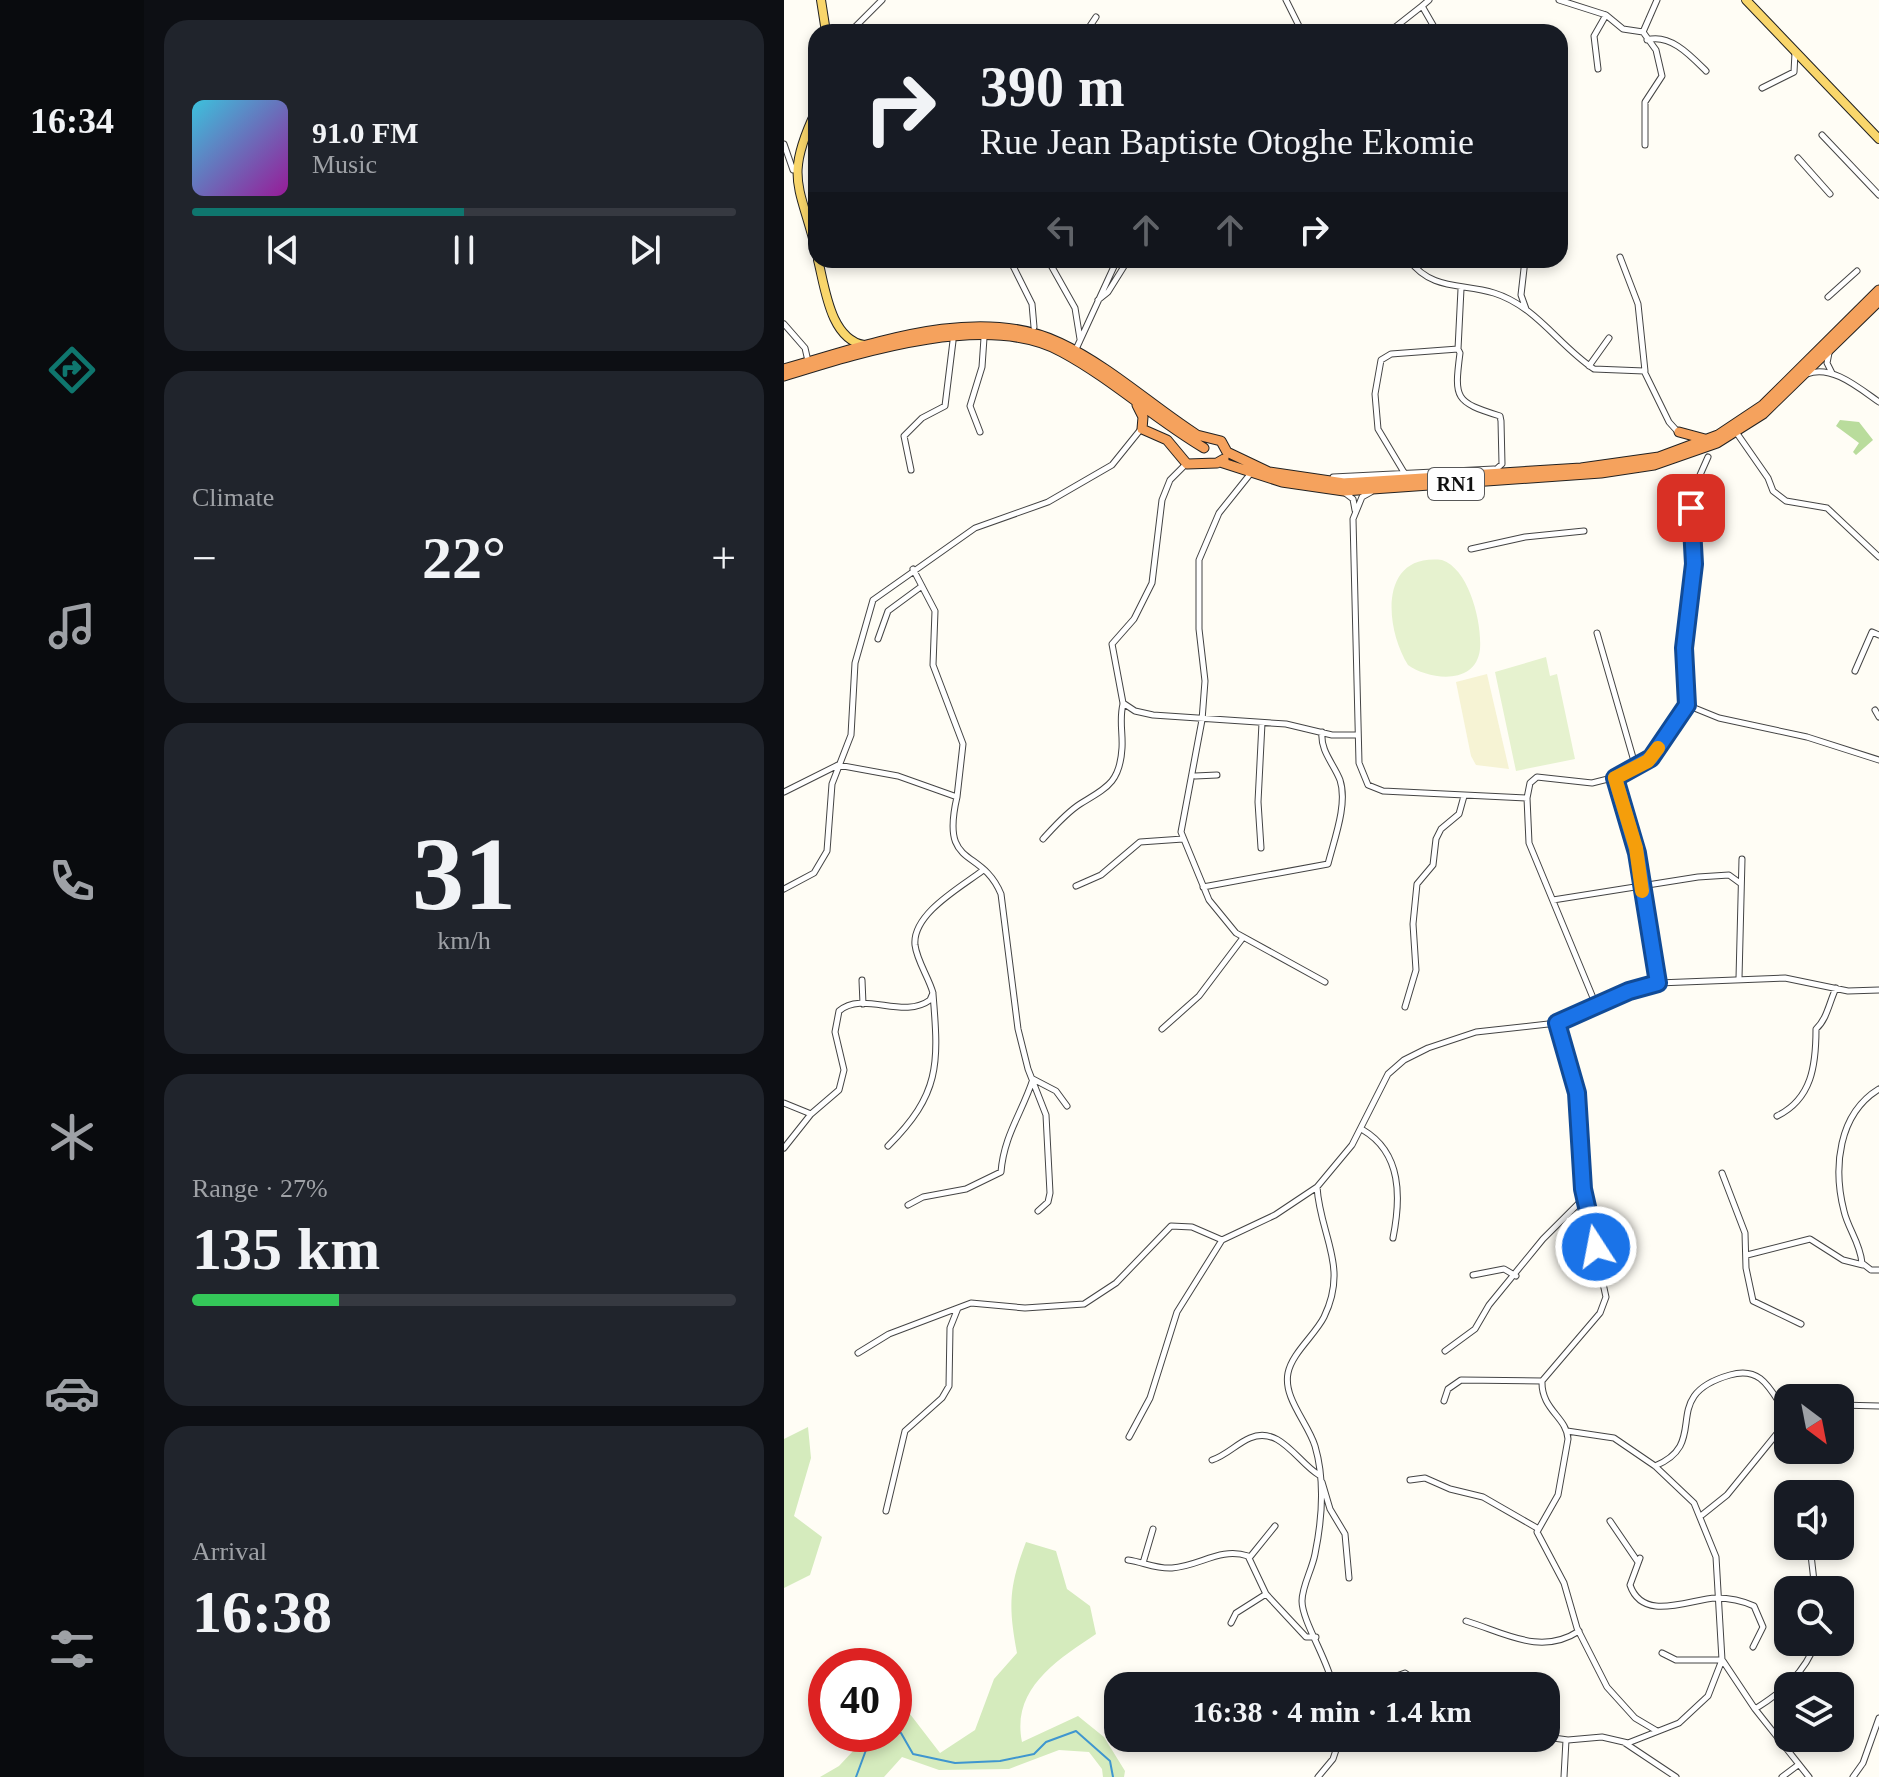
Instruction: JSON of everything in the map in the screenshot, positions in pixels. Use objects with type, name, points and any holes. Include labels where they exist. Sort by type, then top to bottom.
[{"type":"highway","name":"RN1","points":[[784,369],[877,345],[976,326],[1029,331],[1082,355],[1220,462],[1251,473],[1325,490],[1389,489],[1625,471],[1694,453],[1775,395],[1879,290]]},
{"type":"highway","name":"RN1","points":[[1206,450],[1221,441],[1227,452],[1257,468],[1296,478],[1344,483],[1627,463],[1670,454],[1736,432],[1768,410],[1879,301]]},
{"type":"highway","name":"RN1","points":[[784,376],[943,337],[997,333],[1054,348],[1206,450]]},
{"type":"highway","points":[[1127,395],[1142,411],[1142,429],[1167,440],[1187,464],[1197,461],[1206,450]]},
{"type":"highway","points":[[1679,432],[1691,438],[1713,441],[1708,457],[1694,453]]},
{"type":"highway","points":[[1670,454],[1681,444],[1679,432]]},
{"type":"highway","points":[[1220,462],[1227,452]]},
{"type":"main road","points":[[821,0],[825,24]]},
{"type":"main road","points":[[1746,0],[1879,139]]},
{"type":"main road","points":[[808,126],[800,140],[793,170],[794,185],[808,226]]},
{"type":"main road","points":[[820,268],[828,304],[844,332],[857,343],[877,345]]},
{"type":"main road","points":[[833,356],[846,344],[844,332]]},
{"type":"street","points":[[858,24],[882,0]]},
{"type":"street","points":[[1286,0],[1298,24]]},
{"type":"street","points":[[1399,24],[1429,0]]},
{"type":"street","points":[[1559,0],[1606,15],[1623,29],[1643,32]]},
{"type":"street","points":[[1643,32],[1657,0]]},
{"type":"street","points":[[1422,6],[1432,24]]},
{"type":"street","points":[[1598,69],[1594,36],[1606,15]]},
{"type":"street","points":[[1091,24],[1096,17]]},
{"type":"street","points":[[1643,32],[1656,50],[1662,76],[1645,102],[1645,145]]},
{"type":"street","points":[[1647,40],[1662,39],[1692,55],[1706,71]]},
{"type":"street","points":[[1762,88],[1794,72],[1795,52]]},
{"type":"street","points":[[1822,135],[1879,195]]},
{"type":"street","points":[[784,144],[793,170]]},
{"type":"street","points":[[1798,158],[1830,194]]},
{"type":"street","points":[[1620,257],[1638,304],[1646,372],[1669,422],[1679,432]]},
{"type":"street","points":[[1014,268],[1032,304],[1034,327]]},
{"type":"street","points":[[1052,268],[1075,308],[1079,343],[1113,268]]},
{"type":"street","points":[[1097,300],[1108,292],[1123,268]]},
{"type":"street","points":[[1419,268],[1438,283],[1495,293],[1526,309],[1589,366],[1600,370],[1646,372]]},
{"type":"street","points":[[1524,268],[1521,295],[1526,309]]},
{"type":"street","points":[[1828,297],[1857,271]]},
{"type":"street","points":[[1461,289],[1458,397],[1463,403],[1500,416],[1502,464],[1493,472]]},
{"type":"street","points":[[784,324],[805,348],[808,362]]},
{"type":"street","points":[[980,432],[970,406],[982,367],[984,338]]},
{"type":"street","points":[[1589,366],[1609,338]]},
{"type":"street","points":[[911,470],[904,436],[922,418],[945,406],[953,341]]},
{"type":"street","points":[[1405,474],[1378,429],[1375,394],[1381,360],[1391,354],[1458,349]]},
{"type":"street","points":[[1829,351],[1826,361],[1832,374]]},
{"type":"street","points":[[1806,375],[1819,370],[1832,374],[1879,402]]},
{"type":"street","points":[[784,889],[814,873],[824,858],[830,834],[832,784],[851,735],[855,663],[870,606],[879,593],[975,528],[1048,502],[1112,465],[1142,429]]},
{"type":"street","points":[[1736,432],[1768,478],[1773,491],[1786,501],[1827,508],[1879,557]]},
{"type":"street","points":[[1596,1005],[1529,843],[1527,798],[1530,783],[1537,777],[1592,783],[1615,778],[1636,768],[1651,758],[1687,705],[1684,648],[1694,569],[1692,498],[1708,457]]},
{"type":"street","points":[[1043,839],[1079,805],[1103,792],[1115,778],[1122,748],[1120,719],[1123,703],[1112,644],[1134,619],[1152,583],[1164,493],[1174,476],[1187,464]]},
{"type":"street","points":[[1251,473],[1219,513],[1199,560],[1199,629],[1205,681],[1195,776],[1184,813],[1183,839],[1216,910],[1242,939],[1304,967],[1325,982]]},
{"type":"street","points":[[1296,478],[1301,473],[1345,478],[1449,474]]},
{"type":"street","points":[[1355,511],[1365,494],[1389,489]]},
{"type":"street","points":[[1325,490],[1349,495],[1355,511],[1357,735],[1360,771],[1371,788],[1527,798]]},
{"type":"street","points":[[1471,549],[1525,537],[1584,531]]},
{"type":"street","points":[[913,569],[937,621],[933,665],[963,744],[957,797],[951,818],[952,837],[959,849],[997,884],[1003,898],[1018,1029],[1046,1115],[1050,1193],[1046,1206],[1038,1211]]},
{"type":"street","points":[[878,639],[888,611],[922,586]]},
{"type":"street","points":[[1855,671],[1872,632],[1879,635]]},
{"type":"street","points":[[1597,633],[1636,768]]},
{"type":"street","points":[[1123,703],[1142,714],[1291,724],[1322,732],[1357,735]]},
{"type":"street","points":[[1687,705],[1719,718],[1807,737],[1879,760]]},
{"type":"street","points":[[1875,710],[1879,717]]},
{"type":"street","points":[[1261,848],[1258,802],[1262,723]]},
{"type":"street","points":[[1203,887],[1328,864],[1340,814],[1341,783],[1324,749],[1322,732]]},
{"type":"street","points":[[784,792],[838,765],[898,776],[957,797]]},
{"type":"street","points":[[1195,776],[1217,775]]},
{"type":"street","points":[[1615,778],[1636,848],[1658,983]]},
{"type":"street","points":[[1405,1007],[1416,970],[1413,924],[1417,884],[1433,865],[1436,839],[1441,829],[1459,814],[1464,796]]},
{"type":"street","points":[[1076,886],[1101,875],[1140,842],[1183,839]]},
{"type":"street","points":[[1739,978],[1742,859]]},
{"type":"street","points":[[888,1146],[919,1112],[932,1079],[937,1055],[933,993],[916,950],[917,934],[930,913],[982,871]]},
{"type":"street","points":[[1553,900],[1729,875],[1740,883]]},
{"type":"street","points":[[1162,1029],[1199,996],[1242,939]]},
{"type":"street","points":[[1129,1437],[1150,1398],[1180,1305],[1222,1240],[1275,1215],[1317,1187],[1363,1130],[1388,1074],[1420,1051],[1492,1029],[1557,1023],[1658,983],[1793,978],[1836,988],[1879,990]]},
{"type":"street","points":[[862,980],[863,1004]]},
{"type":"street","points":[[1777,1116],[1796,1106],[1803,1095],[1815,1068],[1816,1029],[1826,1017],[1827,1005],[1836,988]]},
{"type":"street","points":[[784,1148],[811,1114],[835,1095],[843,1078],[844,1062],[835,1032],[839,1011],[852,1003],[881,1007],[924,1004],[933,993]]},
{"type":"street","points":[[1557,1023],[1577,1093],[1584,1198],[1606,1301],[1600,1313],[1542,1381],[1544,1400],[1567,1431],[1614,1438],[1655,1466],[1687,1494],[1702,1515],[1716,1557],[1722,1660],[1713,1686],[1700,1706],[1679,1723],[1624,1743]]},
{"type":"street","points":[[1033,1079],[1056,1091],[1067,1106]]},
{"type":"street","points":[[908,1205],[923,1197],[966,1189],[1001,1172],[1009,1130],[1026,1104],[1033,1079]]},
{"type":"street","points":[[1863,1265],[1857,1237],[1844,1212],[1839,1170],[1852,1114],[1864,1098],[1879,1089]]},
{"type":"street","points":[[784,1103],[811,1114]]},
{"type":"street","points":[[1363,1130],[1389,1153],[1393,1163],[1399,1206],[1393,1238]]},
{"type":"street","points":[[1722,1173],[1741,1221],[1753,1301],[1801,1324]]},
{"type":"street","points":[[1317,1187],[1334,1260],[1334,1286],[1324,1316],[1288,1374],[1290,1389],[1314,1442],[1333,1516],[1345,1534],[1349,1578]]},
{"type":"street","points":[[1445,1351],[1475,1329],[1489,1305],[1516,1276],[1543,1239],[1584,1198]]},
{"type":"street","points":[[858,1353],[889,1334],[981,1301],[1025,1308],[1079,1306],[1116,1283],[1171,1226],[1192,1227],[1222,1240]]},
{"type":"street","points":[[1747,1255],[1810,1239],[1843,1260],[1879,1270]]},
{"type":"street","points":[[1473,1275],[1504,1269],[1516,1276]]},
{"type":"street","points":[[886,1511],[905,1431],[942,1398],[949,1386],[950,1328],[959,1307]]},
{"type":"street","points":[[1655,1466],[1672,1457],[1682,1447],[1691,1397],[1712,1379],[1741,1371],[1759,1376],[1774,1398]]},
{"type":"street","points":[[1444,1401],[1448,1389],[1461,1380],[1542,1381]]},
{"type":"street","points":[[1854,1405],[1879,1406]]},
{"type":"street","points":[[1537,1528],[1558,1495],[1567,1431]]},
{"type":"street","points":[[1212,1460],[1250,1437],[1263,1436],[1287,1445],[1320,1473]]},
{"type":"street","points":[[1702,1515],[1727,1495],[1774,1436]]},
{"type":"street","points":[[1320,1473],[1315,1554],[1302,1602],[1328,1672]]},
{"type":"street","points":[[1410,1480],[1425,1478],[1494,1501],[1537,1528],[1543,1549],[1564,1583],[1579,1631],[1618,1702],[1657,1731]]},
{"type":"street","points":[[1610,1521],[1639,1560],[1632,1590],[1650,1604],[1671,1607],[1717,1598],[1756,1608],[1763,1627],[1753,1647]]},
{"type":"street","points":[[1250,1557],[1275,1526]]},
{"type":"street","points":[[1143,1563],[1153,1529]]},
{"type":"street","points":[[1128,1560],[1174,1568],[1221,1553],[1250,1557]]},
{"type":"street","points":[[1250,1557],[1266,1594],[1301,1633],[1316,1637]]},
{"type":"street","points":[[1231,1623],[1242,1608],[1266,1594]]},
{"type":"street","points":[[1466,1621],[1535,1643],[1559,1642],[1579,1631]]},
{"type":"street","points":[[1662,1653],[1676,1660],[1722,1660]]},
{"type":"street","points":[[1755,1709],[1791,1682],[1804,1668],[1810,1656]]},
{"type":"street","points":[[1722,1660],[1755,1709],[1809,1777]]},
{"type":"street","points":[[1863,1763],[1879,1718]]},
{"type":"street","points":[[1560,1739],[1602,1737],[1624,1743],[1676,1777]]},
{"type":"street","points":[[1564,1777],[1566,1740]]},
{"type":"street","points":[[1853,1777],[1863,1763],[1879,1750]]},
{"type":"street","points":[[1318,1777],[1335,1752]]},
{"type":"street","points":[[1782,1777],[1798,1765]]},
{"type":"shaded area","points":[[1487,674],[1509,769],[1476,765],[1471,756],[1456,682]]},
{"type":"green space","points":[[1840,420],[1859,422],[1873,440],[1856,455],[1853,452],[1859,443],[1836,426]]},
{"type":"green space","points":[[1442,560],[1460,574],[1466,585],[1476,611],[1480,638],[1477,661],[1461,674],[1450,676],[1428,674],[1408,665],[1400,650],[1392,614],[1392,596],[1397,580],[1406,568],[1421,561]]},
{"type":"green space","points":[[1546,657],[1550,676],[1557,674],[1575,759],[1516,771],[1495,672]]},
{"type":"green space","points":[[808,1427],[811,1458],[794,1516],[822,1537],[810,1575],[784,1588],[784,1439]]},
{"type":"green space","points":[[1026,1542],[1056,1551],[1067,1589],[1090,1606],[1096,1634],[1066,1654],[1030,1691],[1020,1723],[1022,1742],[1078,1716],[1104,1737],[1104,1752],[1113,1752],[1125,1771],[1124,1777],[1103,1777],[1102,1769],[1089,1752],[1059,1750],[1009,1769],[939,1770],[902,1757],[884,1777],[820,1777],[839,1766],[852,1752],[912,1752],[912,1717],[940,1753],[975,1730],[994,1679],[1017,1653],[1012,1622],[1016,1572]]},
{"type":"waterway","points":[[912,1752],[955,1763],[1000,1761],[1034,1754],[1046,1742],[1076,1731],[1110,1761],[1113,1777]]},
{"type":"waterway","points":[[856,1777],[865,1752]]},
{"type":"slow traffic","points":[[1642,891],[1636,848],[1627,829],[1625,807],[1615,778],[1648,761],[1658,748]]},
{"type":"route","points":[[1596,1247],[1584,1198],[1577,1131],[1577,1093],[1557,1023],[1629,991],[1658,983],[1636,848],[1627,829],[1625,807],[1615,778],[1651,758],[1671,724],[1687,705],[1684,648],[1694,569],[1691,508]]}]
